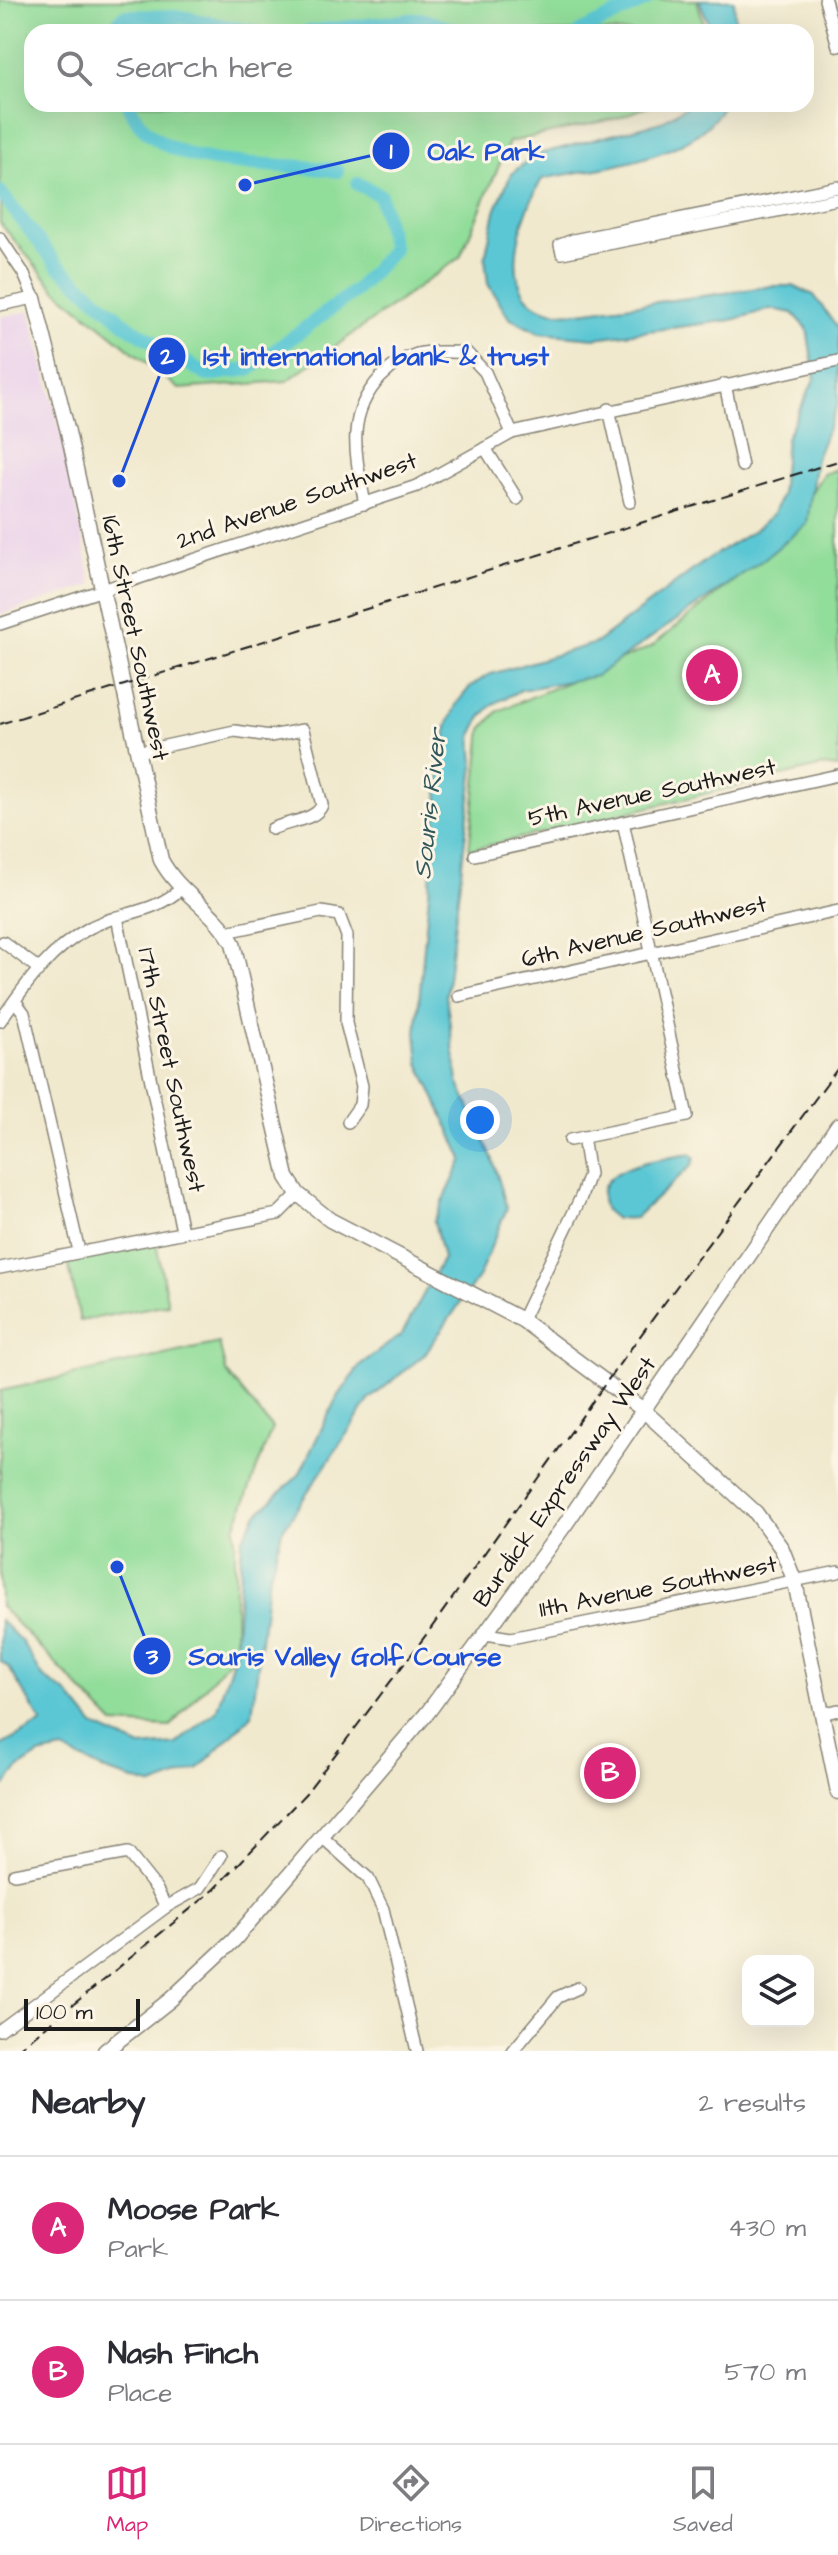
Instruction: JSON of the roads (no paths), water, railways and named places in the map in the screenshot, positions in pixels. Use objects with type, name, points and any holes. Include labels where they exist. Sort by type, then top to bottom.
[{"type":"main road","name":"16th Street Southwest","points":[[34,298],[103,590],[161,860],[182,888]]},
{"type":"main road","points":[[182,888],[210,911],[226,932],[238,959],[277,1147],[287,1177],[298,1194],[359,1239],[476,1294],[522,1320],[642,1409],[749,1504],[782,1549],[795,1582],[838,1792]]},
{"type":"main road","name":"Burdick Expressway West","points":[[105,2051],[211,1963],[428,1712],[486,1634],[838,1125]]},
{"type":"street","points":[[825,0],[838,46]]},
{"type":"street","points":[[838,187],[560,245],[562,253],[838,199]]},
{"type":"street","points":[[0,238],[24,274],[34,298],[0,305]]},
{"type":"street","points":[[365,504],[354,428],[358,410],[375,384],[393,365],[418,354],[466,352],[485,372],[512,433]]},
{"type":"street","name":"2nd Avenue Southwest","points":[[0,624],[417,486],[512,433],[609,409],[838,361]]},
{"type":"street","points":[[725,384],[742,466]]},
{"type":"street","points":[[609,409],[630,502]]},
{"type":"street","points":[[485,448],[517,499]]},
{"type":"street","points":[[137,752],[235,731],[270,736],[303,730],[322,805],[319,812],[272,829]]},
{"type":"street","name":"5th Avenue Southwest","points":[[475,855],[838,775]]},
{"type":"street","points":[[570,1140],[687,1116],[623,822]]},
{"type":"street","points":[[0,1021],[60,946],[92,927],[117,917],[158,907],[182,888]]},
{"type":"street","name":"6th Avenue Southwest","points":[[459,996],[838,911]]},
{"type":"street","points":[[226,932],[321,912],[339,915],[347,936],[346,1023],[362,1086],[360,1105],[348,1122]]},
{"type":"street","name":"17th Street Southwest","points":[[117,917],[182,1231]]},
{"type":"street","points":[[3,942],[39,969]]},
{"type":"street","points":[[15,1001],[24,1013],[79,1251]]},
{"type":"street","points":[[522,1320],[589,1174],[583,1137]]},
{"type":"street","points":[[0,1268],[278,1214],[298,1194]]},
{"type":"street","name":"11th Avenue Southwest","points":[[486,1634],[511,1638],[838,1572]]},
{"type":"street","points":[[822,1714],[838,1710]]},
{"type":"street","points":[[322,1837],[368,1878],[383,1909],[417,2051]]},
{"type":"street","points":[[14,1874],[128,1853],[156,1888],[166,1907]]},
{"type":"street","points":[[0,2030],[166,1907],[200,1888],[221,1856]]},
{"type":"street","points":[[513,2051],[558,1997],[578,1988]]},
{"type":"water","points":[[699,0],[734,0],[736,24],[709,24]]},
{"type":"water","points":[[677,112],[718,112],[691,138],[669,150],[616,165],[542,179],[527,212],[517,252],[517,272],[522,289],[533,303],[551,311],[569,313],[771,286],[793,286],[814,295],[838,329],[838,403],[816,458],[807,524],[764,559],[596,676],[521,690],[493,704],[481,717],[472,735],[474,765],[446,996],[458,1082],[492,1157],[507,1208],[479,1276],[424,1355],[370,1399],[282,1531],[268,1582],[252,1715],[198,1769],[153,1786],[108,1772],[63,1750],[39,1755],[19,1768],[0,1792],[0,1746],[42,1723],[9,1668],[0,1660],[0,1620],[22,1642],[43,1677],[68,1694],[94,1726],[141,1747],[176,1744],[216,1711],[235,1653],[242,1540],[256,1515],[299,1475],[335,1401],[361,1364],[402,1334],[443,1258],[434,1221],[463,1159],[419,1063],[416,1033],[440,775],[447,726],[457,703],[470,687],[488,675],[596,643],[709,558],[755,530],[773,514],[781,495],[786,438],[815,378],[807,328],[793,313],[770,309],[732,320],[595,338],[539,333],[509,318],[488,284],[485,258],[495,211],[511,174],[535,155],[661,122]]},
{"type":"water","points":[[691,1154],[695,1158],[692,1165],[635,1218],[616,1219],[605,1210],[602,1195],[606,1183],[616,1174],[647,1162]]},
{"type":"waterway","points":[[596,24],[646,0]]},
{"type":"waterway","points":[[118,24],[124,16],[181,17],[216,24]]},
{"type":"waterway","points":[[377,24],[420,19],[435,24]]},
{"type":"waterway","points":[[133,112],[144,128],[165,145],[191,155],[220,161],[337,171]]},
{"type":"waterway","points":[[0,192],[57,265],[128,326],[207,375],[250,369],[356,290],[393,250],[380,195],[358,184]]},
{"type":"railway","points":[[0,724],[838,461]]},
{"type":"railway","points":[[16,2051],[215,1889],[306,1793],[429,1631],[615,1370],[838,1068]]},
{"type":"place","name":"Oak Park","points":[[245,185]]},
{"type":"place","name":"1st international bank & trust","points":[[119,481]]},
{"type":"place","name":"Moose Park","points":[[712,675]]},
{"type":"place","name":"Souris Valley Golf Course","points":[[117,1567]]},
{"type":"place","name":"Nash Finch","points":[[610,1773]]},
{"type":"water label","name":"Souris River","points":[[430,804]]}]
